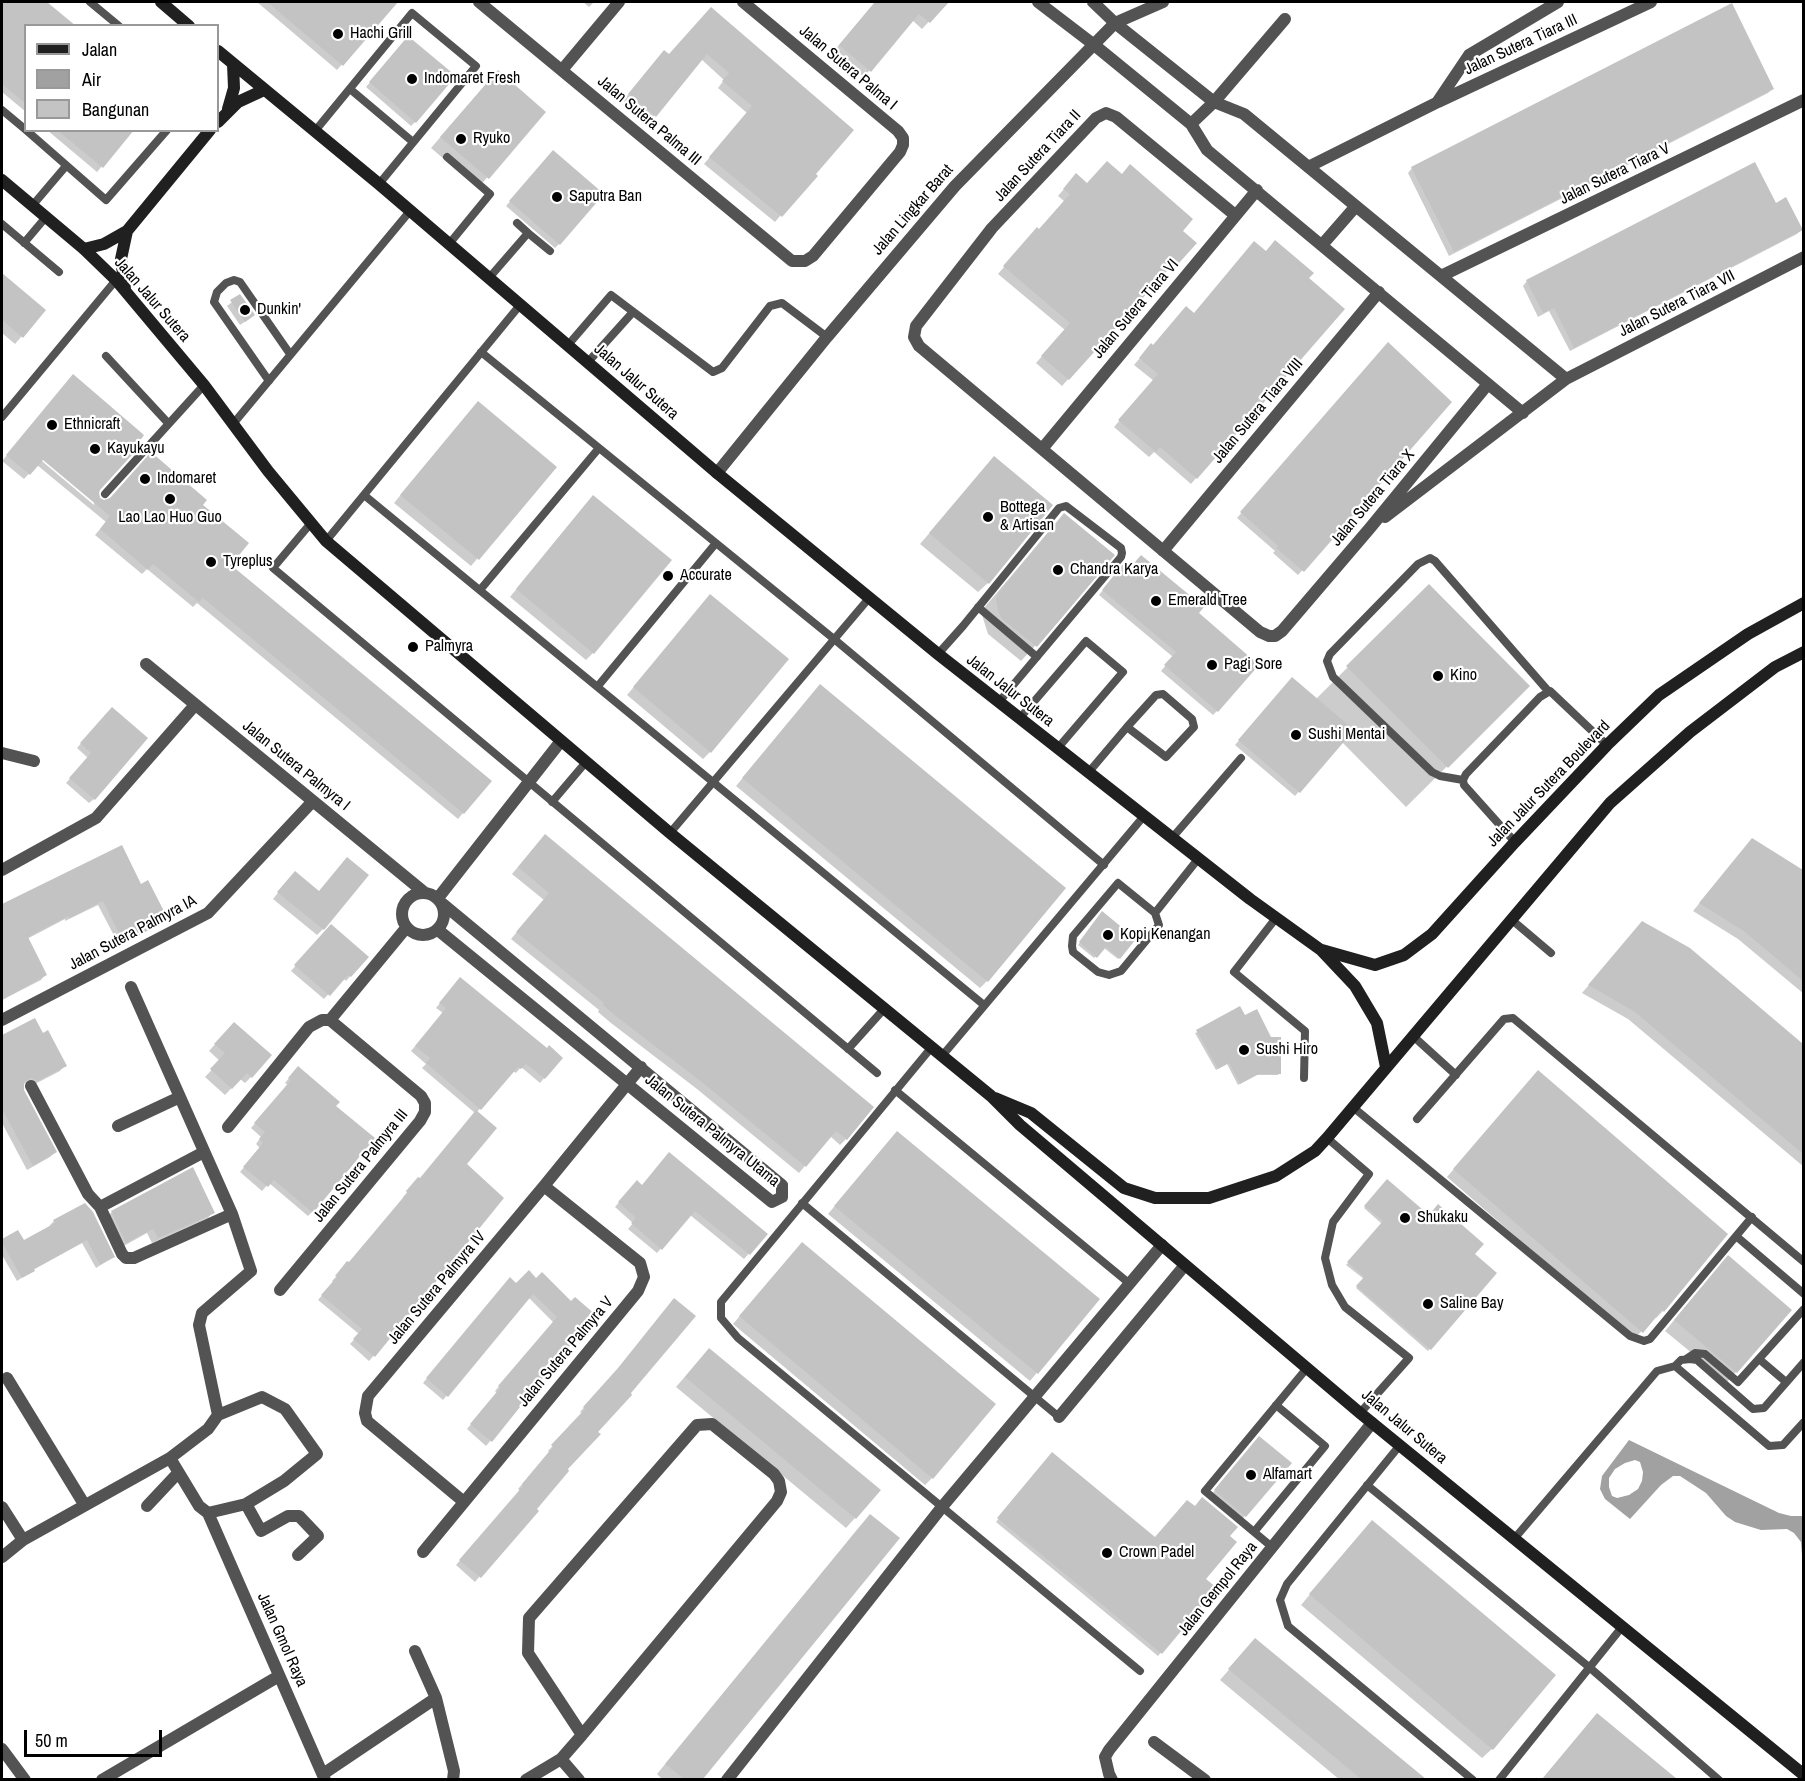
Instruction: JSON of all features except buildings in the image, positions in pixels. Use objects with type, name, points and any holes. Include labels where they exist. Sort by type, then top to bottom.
[{"type":"main road","points":[[161,2],[187,24]]},
{"type":"main road","name":"Jalan Jalur Sutera","points":[[219,52],[379,184],[717,473],[938,654],[1198,859],[1321,950],[1355,986],[1377,1023],[1386,1067],[1354,1108],[1315,1151],[1276,1176],[1209,1198],[1155,1198],[1124,1188],[1031,1113],[991,1096]]},
{"type":"main road","points":[[219,121],[227,110],[234,88],[233,64]]},
{"type":"main road","points":[[227,110],[249,96],[264,90]]},
{"type":"main road","points":[[84,249],[104,244],[127,231],[208,132]]},
{"type":"main road","name":"Jalan Jalur Sutera","points":[[2,180],[84,249],[116,280],[204,385],[326,541],[669,833],[991,1096],[1020,1125],[1360,1413],[1803,1775]]},
{"type":"main road","points":[[125,291],[121,259],[127,231]]},
{"type":"main road","name":"Jalan Jalur Sutera Boulevard","points":[[1321,950],[1375,966],[1404,955],[1432,934],[1607,745],[1659,695],[1748,634],[1803,603]]},
{"type":"main road","points":[[1386,1067],[1611,803],[1690,732],[1775,667],[1803,652]]},
{"type":"street","name":"Jalan Sutera Palma III","points":[[479,2],[792,261],[799,262]]},
{"type":"street","points":[[562,70],[619,2]]},
{"type":"street","name":"Jalan Sutera Palma I","points":[[743,2],[898,130],[903,138],[900,152],[813,256],[799,262]]},
{"type":"street","points":[[1038,2],[1094,44],[1191,124],[1207,150],[1523,413]]},
{"type":"street","points":[[1093,2],[1115,23],[1214,102],[1244,114],[1566,379]]},
{"type":"street","name":"Jalan Lingkar Barat","points":[[717,473],[827,336],[955,186],[1115,23],[1163,2]]},
{"type":"street","name":"Jalan Sutera Tiara III","points":[[1438,102],[1469,55],[1558,2]]},
{"type":"street","name":"Jalan Sutera Tiara III","points":[[1308,167],[1438,102],[1651,2]]},
{"type":"street","points":[[1191,124],[1214,102],[1285,19]]},
{"type":"street","name":"Jalan Sutera Tiara V","points":[[1441,276],[1803,100]]},
{"type":"street","name":"Jalan Sutera Tiara II","points":[[1042,449],[919,346],[914,337],[916,326],[992,228],[1096,118],[1106,113],[1116,117],[1235,215]]},
{"type":"street","name":"Jalan Sutera Tiara VI","points":[[1042,449],[1257,190]]},
{"type":"street","points":[[1322,245],[1356,206]]},
{"type":"street","name":"Jalan Sutera Tiara VII","points":[[1370,528],[1566,379],[1803,257]]},
{"type":"street","name":"Jalan Sutera Tiara VIII","points":[[1163,551],[1378,292]]},
{"type":"street","name":"Jalan Sutera Tiara X","points":[[1163,551],[1260,632],[1275,636],[1282,631],[1370,528],[1488,384]]},
{"type":"street","points":[[1042,449],[1163,551]]},
{"type":"street","name":"Jalan Sutera Palmyra I","points":[[146,664],[425,893]]},
{"type":"street","points":[[2,870],[96,818],[195,705]]},
{"type":"street","points":[[440,901],[561,741]]},
{"type":"street","points":[[2,753],[34,761]]},
{"type":"street","name":"Jalan Sutera Palmyra IA","points":[[2,1020],[208,913],[313,801]]},
{"type":"street","points":[[425,893],[432,894],[440,901],[445,918],[438,930],[425,936],[406,928],[402,914],[403,907],[412,896],[425,893]]},
{"type":"street","name":"Jalan Sutera Palmyra Utama","points":[[438,930],[772,1202],[782,1197],[782,1185],[440,901]]},
{"type":"street","points":[[228,1127],[309,1027],[322,1020],[330,1020],[406,928]]},
{"type":"street","points":[[131,987],[232,1214],[250,1271],[202,1313],[199,1324],[218,1415]]},
{"type":"street","name":"Jalan Sutera Palmyra III","points":[[280,1290],[420,1121],[425,1112],[425,1103],[421,1096],[330,1020]]},
{"type":"street","name":"Jalan Sutera Palmyra IV","points":[[464,1502],[367,1421],[365,1413],[368,1396],[641,1067]]},
{"type":"street","points":[[31,1086],[88,1194],[100,1207],[126,1258],[134,1258],[232,1214]]},
{"type":"street","points":[[118,1126],[180,1097]]},
{"type":"street","points":[[100,1207],[204,1152]]},
{"type":"street","name":"Jalan Sutera Palmyra V","points":[[423,1552],[638,1291],[644,1277],[640,1263],[544,1186]]},
{"type":"street","points":[[727,1779],[942,1507],[1162,1245]]},
{"type":"street","points":[[1059,1417],[1185,1265]]},
{"type":"street","points":[[7,1378],[84,1504]]},
{"type":"street","points":[[2,1557],[23,1540],[84,1504],[170,1458],[208,1429],[218,1415],[262,1397],[285,1408],[317,1454],[284,1481],[246,1504],[208,1513]]},
{"type":"street","name":"Jalan Gempol Raya","points":[[1112,1779],[1105,1757],[1109,1750],[1372,1423]]},
{"type":"street","points":[[526,1779],[561,1759],[582,1735],[777,1501],[781,1492],[779,1481],[774,1474],[712,1424],[697,1425],[529,1618],[528,1653],[582,1735]]},
{"type":"street","name":"Jalan Gmol Raya","points":[[170,1458],[199,1506],[208,1513],[324,1777]]},
{"type":"street","points":[[147,1506],[178,1473]]},
{"type":"street","points":[[246,1504],[261,1531],[288,1516],[299,1516],[318,1536],[298,1555]]},
{"type":"street","points":[[2,1507],[23,1540]]},
{"type":"street","points":[[416,1652],[436,1698],[454,1772],[453,1779]]},
{"type":"street","points":[[102,1779],[279,1676]]},
{"type":"street","points":[[324,1777],[436,1698]]},
{"type":"street","points":[[1154,1742],[1205,1779]]},
{"type":"street","points":[[2,1749],[25,1779]]},
{"type":"street","points":[[561,1759],[579,1779]]},
{"type":"lane","points":[[90,2],[117,24]]},
{"type":"lane","points":[[315,131],[412,13],[476,66],[379,184]]},
{"type":"lane","points":[[350,89],[413,142]]},
{"type":"lane","points":[[2,110],[24,128]]},
{"type":"lane","points":[[28,132],[106,200],[165,132]]},
{"type":"lane","points":[[447,157],[490,194],[449,244]]},
{"type":"lane","points":[[32,206],[66,166]]},
{"type":"lane","points":[[233,424],[410,211]]},
{"type":"lane","points":[[24,243],[46,217]]},
{"type":"lane","points":[[517,223],[550,251]]},
{"type":"lane","points":[[2,224],[59,272]]},
{"type":"lane","points":[[489,278],[528,233]]},
{"type":"lane","points":[[2,417],[116,280]]},
{"type":"lane","points":[[268,381],[214,302],[217,292],[226,283],[234,280],[240,282],[290,354]]},
{"type":"lane","points":[[568,345],[611,295],[713,372],[722,368],[770,306],[782,303],[827,336]]},
{"type":"lane","points":[[326,541],[520,305]]},
{"type":"lane","points":[[588,362],[633,312]]},
{"type":"lane","points":[[481,352],[834,639],[1104,865]]},
{"type":"lane","points":[[106,357],[168,423]]},
{"type":"lane","points":[[105,494],[204,385]]},
{"type":"lane","points":[[480,590],[599,448]]},
{"type":"lane","points":[[364,495],[984,1005]]},
{"type":"lane","points":[[938,654],[1061,506],[1066,506],[1121,548],[1121,557],[999,703]]},
{"type":"lane","points":[[311,523],[273,568],[877,1073]]},
{"type":"lane","points":[[598,686],[716,543]]},
{"type":"lane","points":[[1463,780],[1440,776],[1432,772],[1333,677],[1327,661],[1330,654],[1418,564],[1430,558],[1549,692],[1560,699],[1607,745]]},
{"type":"lane","points":[[669,833],[870,597]]},
{"type":"lane","points":[[978,607],[1037,657]]},
{"type":"lane","points":[[1019,719],[1086,641],[1123,672],[1057,748]]},
{"type":"lane","points":[[1463,780],[1540,697],[1549,692]]},
{"type":"lane","points":[[1088,773],[1127,728],[1156,695],[1163,694],[1192,719],[1194,727],[1166,757],[1127,728]]},
{"type":"lane","points":[[1172,838],[1241,758]]},
{"type":"lane","points":[[552,802],[586,762]]},
{"type":"lane","points":[[1463,780],[1464,785],[1515,842]]},
{"type":"lane","points":[[942,1056],[1144,816]]},
{"type":"lane","points":[[1155,913],[1198,859]]},
{"type":"lane","points":[[1118,884],[1155,913],[1158,925],[1120,971],[1109,975],[1098,972],[1073,952],[1073,936],[1118,884]]},
{"type":"lane","points":[[1276,918],[1234,972],[1305,1031],[1304,1078]]},
{"type":"lane","points":[[1512,920],[1551,953]]},
{"type":"lane","points":[[848,1049],[884,1009]]},
{"type":"lane","points":[[1417,1119],[1504,1019],[1513,1018],[1803,1262]]},
{"type":"lane","points":[[1413,1036],[1456,1075]]},
{"type":"lane","points":[[931,1048],[722,1302],[721,1318],[738,1338],[1140,1671]]},
{"type":"lane","points":[[896,1090],[1130,1284]]},
{"type":"lane","points":[[1354,1108],[1636,1339],[1644,1341],[1650,1339],[1752,1217]]},
{"type":"lane","points":[[1327,1138],[1369,1174],[1333,1222],[1325,1257],[1332,1285],[1345,1306],[1409,1358],[1360,1413]]},
{"type":"lane","points":[[802,1203],[1059,1417]]},
{"type":"lane","points":[[1736,1236],[1803,1294]]},
{"type":"lane","points":[[1514,1539],[1657,1371],[1675,1366],[1695,1353],[1705,1354],[1738,1382],[1803,1309]]},
{"type":"lane","points":[[1686,1359],[1697,1360],[1752,1409],[1764,1408],[1803,1362]]},
{"type":"lane","points":[[1760,1359],[1786,1382]]},
{"type":"lane","points":[[1675,1366],[1769,1446],[1783,1445],[1803,1422]]},
{"type":"lane","points":[[1272,1547],[1205,1491],[1307,1368]]},
{"type":"lane","points":[[1254,1532],[1325,1446],[1276,1405]]},
{"type":"lane","points":[[1400,1445],[1287,1584],[1280,1600],[1288,1626],[1473,1779]]},
{"type":"lane","points":[[1367,1485],[1589,1667],[1719,1779]]},
{"type":"lane","points":[[1499,1779],[1622,1627]]},
{"type":"water","points":[[1629,1440],[1779,1513],[1803,1516],[1803,1568],[1801,1542],[1794,1533],[1787,1529],[1761,1530],[1735,1522],[1726,1516],[1706,1493],[1680,1476],[1673,1476],[1661,1485],[1630,1519],[1605,1499],[1600,1489],[1602,1476]],"holes":[[[1635,1460],[1640,1462],[1643,1472],[1638,1489],[1629,1495],[1617,1498],[1612,1496],[1609,1478],[1615,1469]]]},
{"type":"place","name":"Hachi Grill","points":[[338,34]]},
{"type":"place","name":"Indomaret Fresh","points":[[412,79]]},
{"type":"place","name":"Ryuko","points":[[461,139]]},
{"type":"place","name":"Saputra Ban","points":[[557,197]]},
{"type":"place","name":"Dunkin'","points":[[245,310]]},
{"type":"place","name":"Ethnicraft","points":[[52,425]]},
{"type":"place","name":"Kayukayu","points":[[95,449]]},
{"type":"place","name":"Indomaret","points":[[145,479]]},
{"type":"place","name":"Lao Lao Huo Guo","points":[[170,499]]},
{"type":"place","name":"Bottega & Artisan","points":[[988,517]]},
{"type":"place","name":"Tyreplus","points":[[211,562]]},
{"type":"place","name":"Chandra Karya","points":[[1058,570]]},
{"type":"place","name":"Accurate","points":[[668,576]]},
{"type":"place","name":"Emerald Tree","points":[[1156,601]]},
{"type":"place","name":"Palmyra","points":[[413,647]]},
{"type":"place","name":"Pagi Sore","points":[[1212,665]]},
{"type":"place","name":"Kino","points":[[1438,676]]},
{"type":"place","name":"Sushi Mentai","points":[[1296,735]]},
{"type":"place","name":"Kopi Kenangan","points":[[1108,935]]},
{"type":"place","name":"Sushi Hiro","points":[[1244,1050]]},
{"type":"place","name":"Shukaku","points":[[1405,1218]]},
{"type":"place","name":"Saline Bay","points":[[1428,1304]]},
{"type":"place","name":"Alfamart","points":[[1251,1475]]},
{"type":"place","name":"Crown Padel","points":[[1107,1553]]}]
